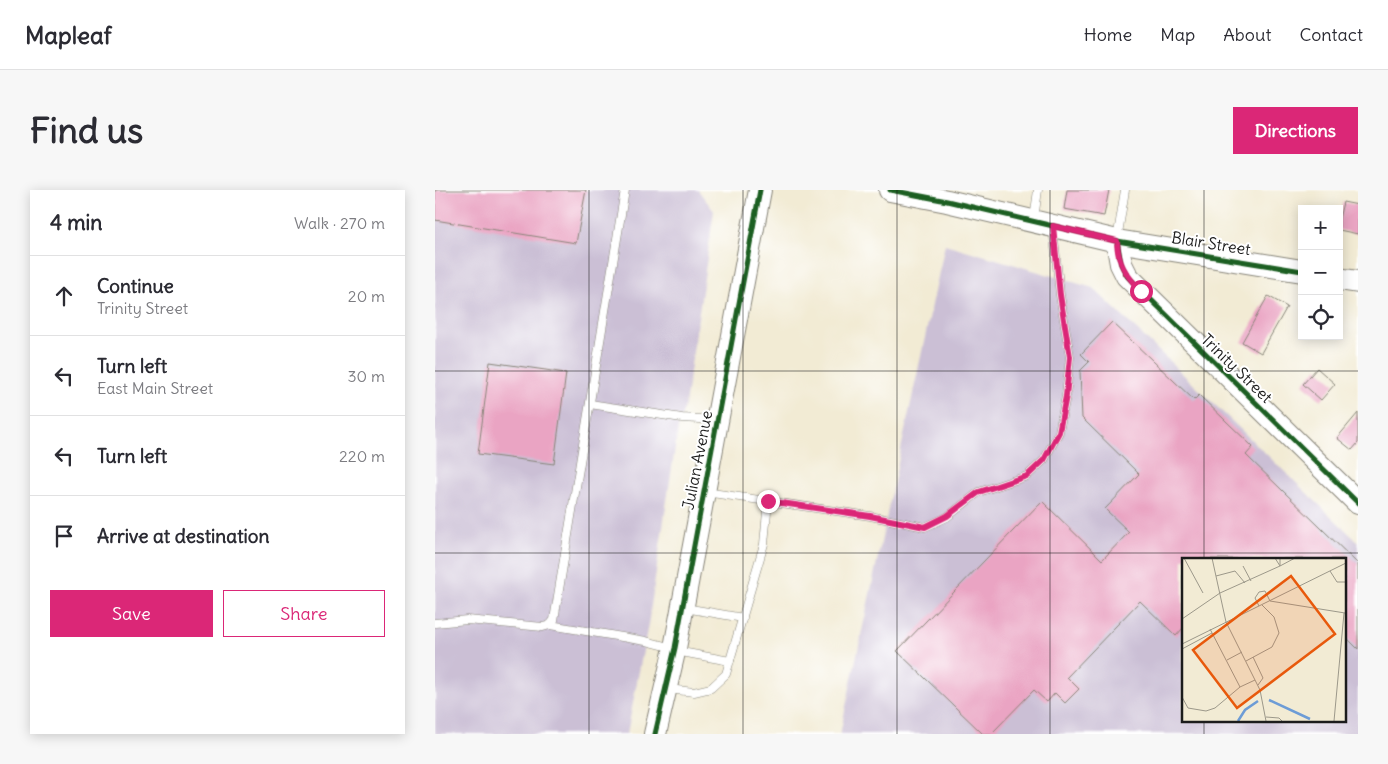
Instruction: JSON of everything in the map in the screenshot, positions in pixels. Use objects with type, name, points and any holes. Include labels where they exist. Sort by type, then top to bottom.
[{"type":"street","name":"Julian Avenue","points":[[655,734],[675,650],[760,190]]},
{"type":"street","name":"Blair Street","points":[[890,190],[1117,241],[1298,270]]},
{"type":"street","name":"Trinity Street","points":[[1117,241],[1121,264],[1127,276],[1358,503]]},
{"type":"street","points":[[1343,279],[1358,282]]},
{"type":"lane","points":[[550,625],[554,620],[625,190]]},
{"type":"lane","points":[[704,492],[870,516],[925,527],[947,516],[979,492],[1027,476],[1033,471],[1044,460],[1059,432],[1066,396],[1070,357],[1060,295],[1043,224],[1038,190]]},
{"type":"lane","points":[[1117,241],[1125,190]]},
{"type":"lane","points":[[590,404],[682,418],[717,420]]},
{"type":"lane","points":[[666,688],[693,692],[711,688],[727,674],[764,544],[768,501]]},
{"type":"lane","points":[[683,607],[743,618]]},
{"type":"lane","points":[[435,624],[467,620],[543,627],[550,625],[647,641],[675,650],[730,661]]},
{"type":"shaded area","points":[[435,190],[698,190],[714,211],[685,405],[678,428],[648,625],[627,734],[435,734]]},
{"type":"shaded area","points":[[945,244],[1093,288],[1358,542],[1358,734],[840,734]]},
{"type":"building","points":[[435,190],[586,190],[576,243],[435,220]]},
{"type":"building","points":[[1067,190],[1109,190],[1104,216],[1064,209]]},
{"type":"building","points":[[1343,202],[1358,205],[1358,234],[1343,231]]},
{"type":"building","points":[[1268,296],[1287,307],[1261,353],[1242,342]]},
{"type":"building","points":[[1112,322],[1194,400],[1199,395],[1253,447],[1246,455],[1358,564],[1358,649],[1346,637],[1346,558],[1182,558],[1182,629],[1176,636],[1140,601],[1067,677],[1079,689],[1065,703],[1055,693],[1047,702],[1034,690],[991,734],[983,734],[897,651],[1042,501],[1102,560],[1129,532],[1105,509],[1139,474],[1082,418],[1080,371],[1089,362],[1081,354]]},
{"type":"building","points":[[490,362],[566,373],[554,464],[478,454]]},
{"type":"building","points":[[1317,368],[1335,384],[1321,400],[1303,384]]},
{"type":"building","points":[[1358,413],[1358,443],[1352,450],[1337,438]]},
{"type":"cycle path","points":[[655,734],[675,648],[760,190]]},
{"type":"cycle path","points":[[890,190],[947,201],[1117,241],[1298,270]]},
{"type":"cycle path","points":[[1117,241],[1121,264],[1127,276],[1358,503]]},
{"type":"route","points":[[768,501],[870,516],[925,527],[947,516],[979,492],[1027,476],[1044,460],[1059,432],[1066,396],[1070,357],[1055,257],[1053,226],[1117,241],[1117,252],[1121,264],[1127,276],[1141,291]]}]
